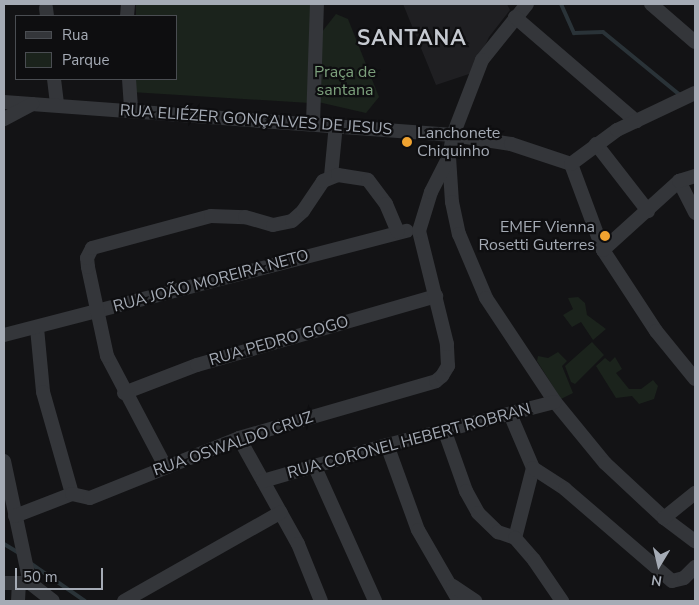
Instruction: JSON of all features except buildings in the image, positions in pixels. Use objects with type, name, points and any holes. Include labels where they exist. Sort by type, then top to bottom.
[{"type":"street","points":[[313,123],[318,4]]},
{"type":"street","points":[[651,4],[695,42]]},
{"type":"street","points":[[636,121],[520,8],[482,60],[453,135],[449,157],[452,202],[472,269],[486,298],[555,402],[605,463],[664,518],[695,541]]},
{"type":"street","points":[[54,80],[57,105]]},
{"type":"street","points":[[129,80],[131,111]]},
{"type":"street","points":[[695,93],[636,121],[596,144],[571,164],[582,199],[603,250],[656,330],[695,379]]},
{"type":"street","name":"RUA ELIÉZER GONÇALVES DE JESUS","points":[[4,102],[336,124],[453,135],[511,144],[571,164]]},
{"type":"street","points":[[4,119],[33,104]]},
{"type":"street","points":[[331,176],[336,124]]},
{"type":"street","points":[[596,144],[648,211]]},
{"type":"street","points":[[436,296],[419,231],[431,192],[449,157]]},
{"type":"street","points":[[165,466],[124,393],[107,356],[96,311],[87,258],[92,248],[212,216],[245,217],[273,225],[292,221],[303,211],[323,181],[331,176],[348,175],[368,180],[386,204],[398,232]]},
{"type":"street","points":[[603,250],[679,181],[695,176]]},
{"type":"street","points":[[679,181],[695,213]]},
{"type":"street","name":"RUA JOÃO MOREIRA NETO","points":[[4,335],[37,328],[398,232],[419,231]]},
{"type":"street","name":"RUA OSWALDO CRUZ","points":[[15,516],[72,494],[90,498],[165,466],[239,438],[436,381],[448,366],[447,344],[436,296]]},
{"type":"street","name":"RUA PEDRO GOGO","points":[[124,393],[197,365],[436,296]]},
{"type":"street","points":[[37,328],[43,392],[72,494]]},
{"type":"street","name":"RUA CORONEL HEBERT ROBRAN","points":[[263,481],[387,445],[445,432],[555,402]]},
{"type":"street","points":[[510,414],[533,468],[565,488],[672,581],[684,578],[695,567]]},
{"type":"street","points":[[445,432],[466,491],[478,513],[498,532],[515,538],[534,560],[562,601]]},
{"type":"street","points":[[239,438],[281,512],[321,601]]},
{"type":"street","points":[[387,445],[404,498],[459,601]]},
{"type":"street","points":[[4,461],[15,516],[25,584],[18,601]]},
{"type":"street","points":[[314,465],[375,601]]},
{"type":"street","points":[[515,538],[533,468]]},
{"type":"street","points":[[664,518],[695,493]]},
{"type":"street","points":[[124,601],[281,512]]},
{"type":"street","points":[[448,583],[475,601]]},
{"type":"street","points":[[4,584],[25,584],[53,601]]},
{"type":"shaded area","points":[[403,4],[507,4],[510,10],[489,37],[472,73],[436,85]]},
{"type":"green space","points":[[136,4],[316,4],[310,103],[131,92],[132,80],[178,80],[178,15],[136,15]]},
{"type":"green space","name":"Praça de santana","points":[[336,14],[348,19],[379,97],[366,113],[318,102],[321,33]]},
{"type":"green space","points":[[578,297],[585,303],[587,315],[606,329],[593,340],[581,322],[572,327],[563,315],[573,309],[568,298]]},
{"type":"green space","points":[[592,342],[604,355],[575,384],[571,382],[565,366]]},
{"type":"green space","points":[[558,352],[567,361],[562,366],[573,393],[561,399],[537,361],[538,356],[548,358]]},
{"type":"green space","points":[[615,357],[622,369],[616,373],[629,389],[641,389],[653,380],[658,386],[654,399],[639,404],[632,396],[616,398],[596,366],[605,358],[610,362]]},
{"type":"waterway","points":[[561,4],[574,33],[603,32],[680,95]]},
{"type":"waterway","points":[[4,544],[19,553]]},
{"type":"waterway","points":[[30,563],[85,601]]},
{"type":"place","name":"Lanchonete Chiquinho","points":[[407,142]]},
{"type":"place","name":"EMEF Vienna Rosetti Guterres","points":[[605,236]]},
{"type":"district","name":"SANTANA","points":[[412,38]]}]
